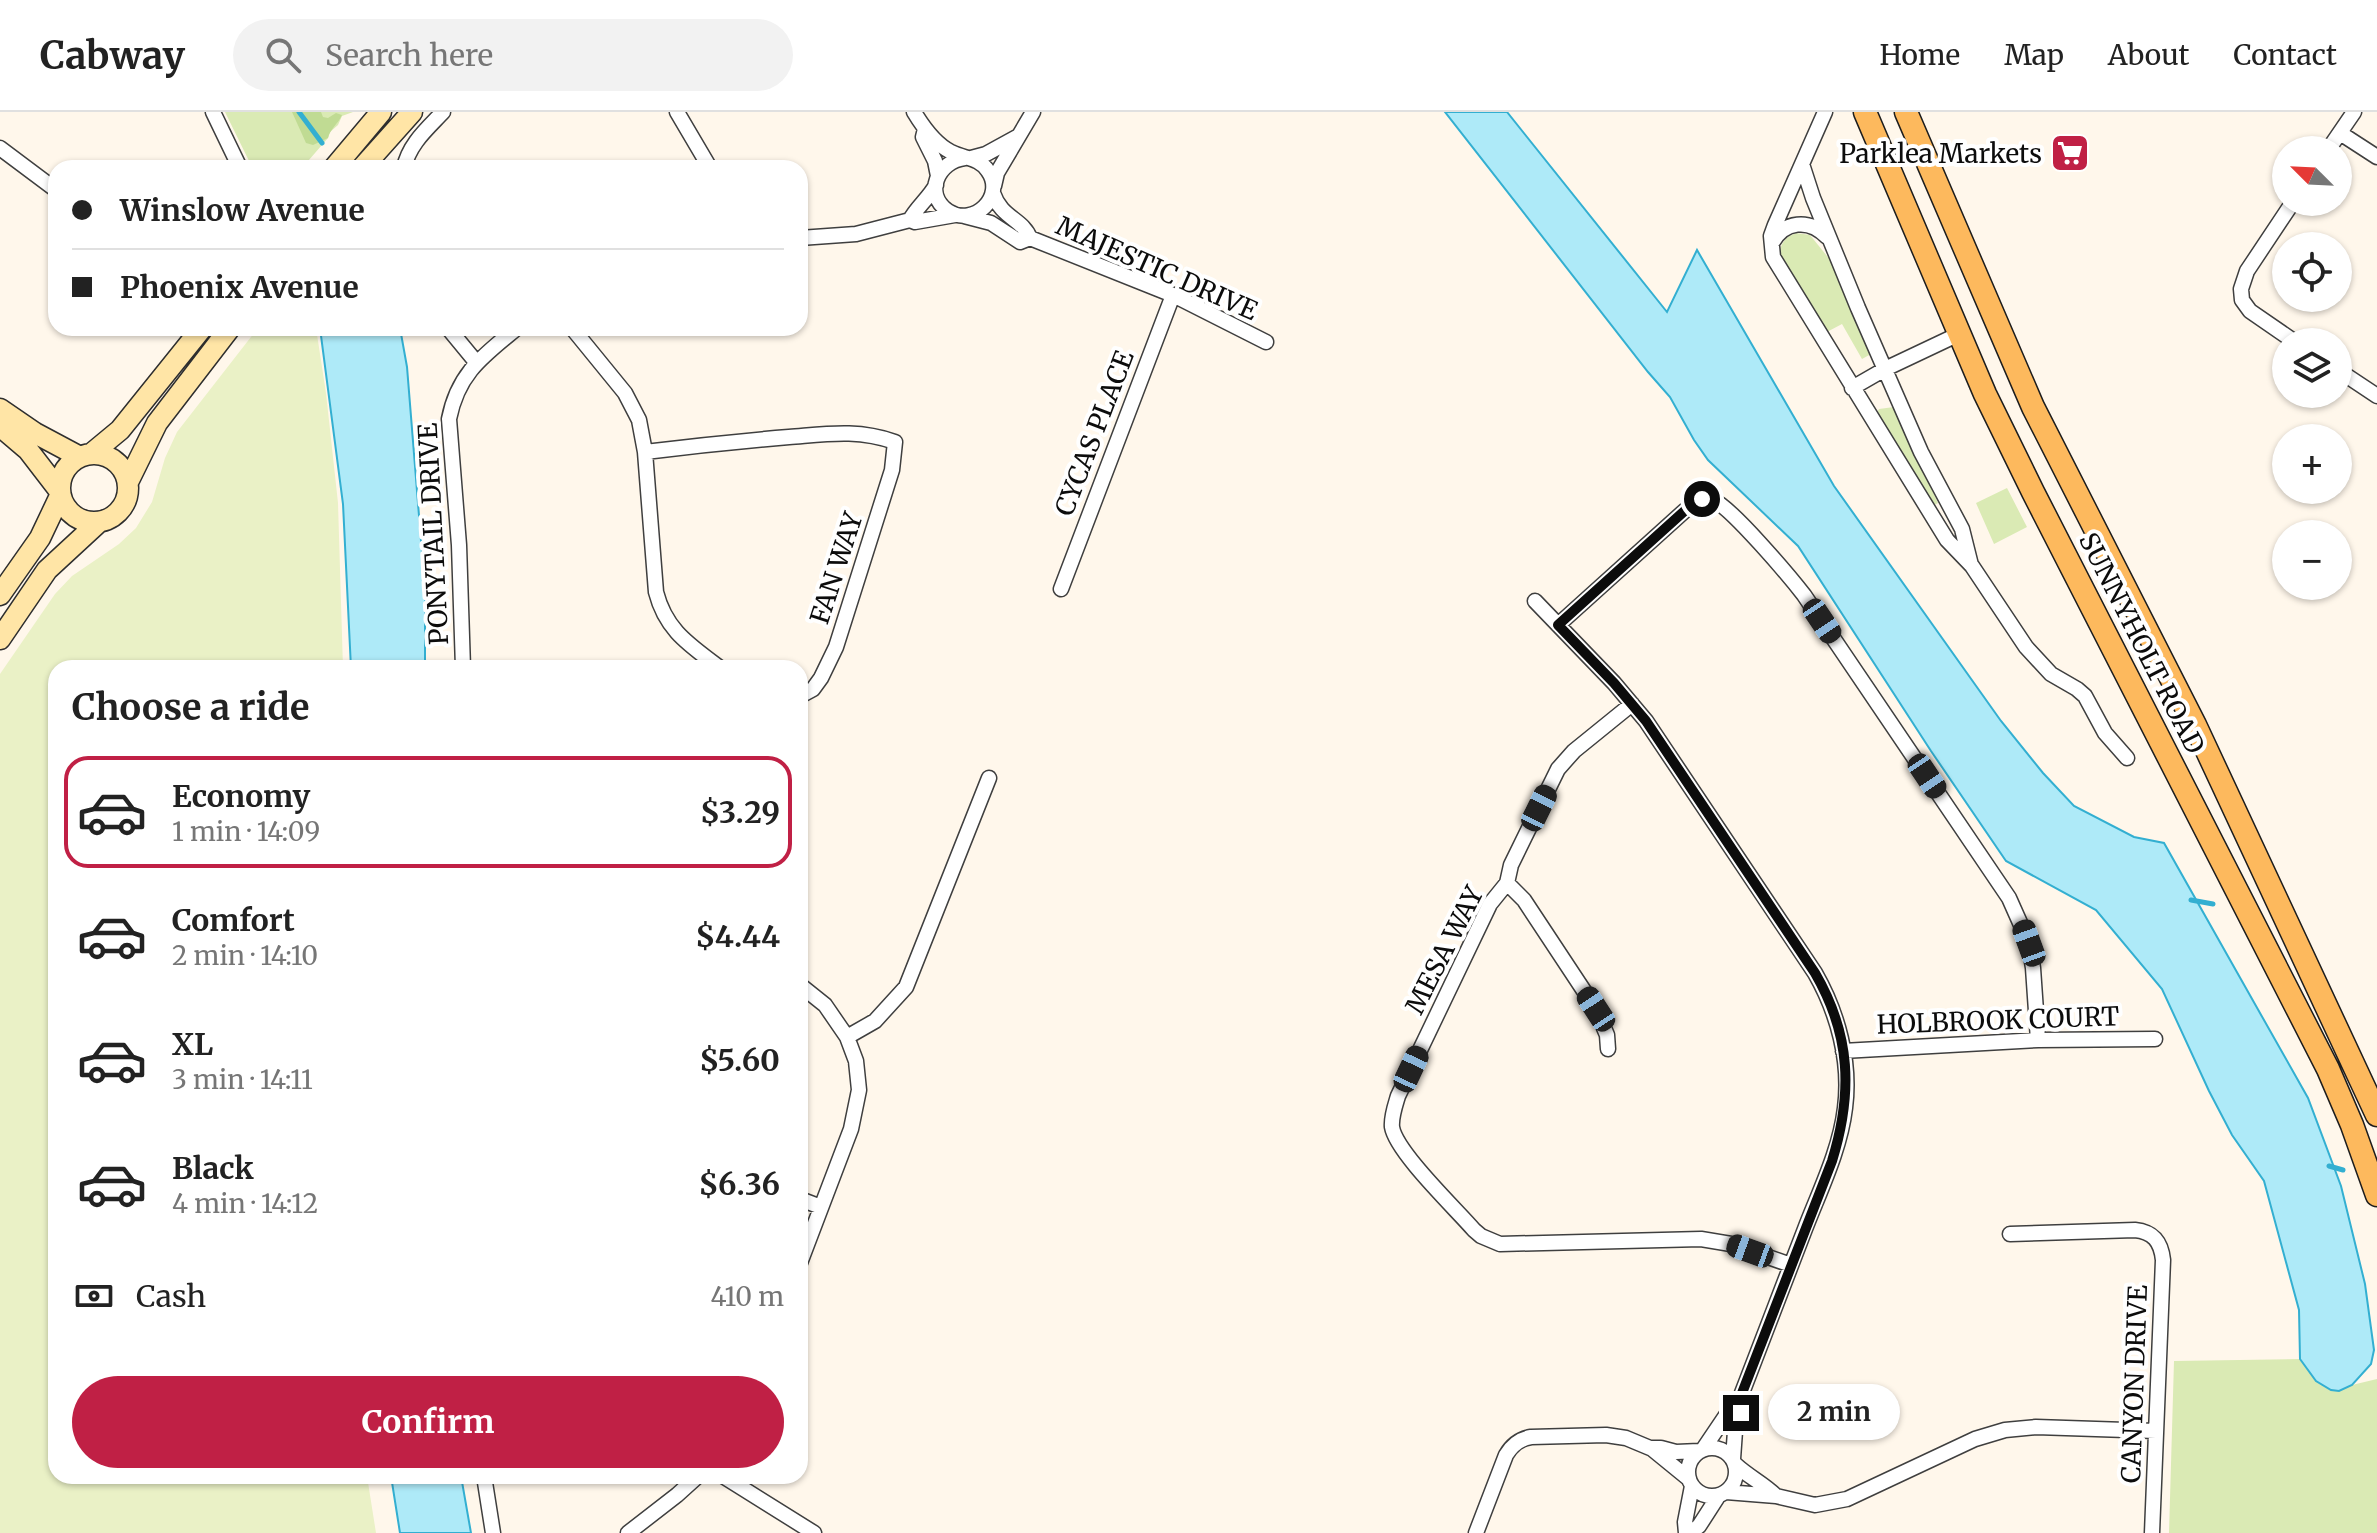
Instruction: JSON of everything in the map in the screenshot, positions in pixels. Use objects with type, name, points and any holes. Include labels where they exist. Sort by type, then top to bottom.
[{"type":"main road","points":[[341,160],[381,112]]},
{"type":"main road","points":[[369,160],[412,112]]},
{"type":"main road","name":"SUNNYHOLT ROAD","points":[[1865,112],[1959,334],[2033,492],[2328,1069],[2377,1195]]},
{"type":"main road","name":"SUNNYHOLT ROAD","points":[[1906,112],[2033,407],[2195,725],[2377,1115]]},
{"type":"main road","points":[[0,595],[40,538],[59,493],[64,470],[120,430],[196,336]]},
{"type":"main road","points":[[0,426],[28,450],[71,513],[79,519],[107,520],[123,506],[129,480],[157,423],[224,336]]},
{"type":"main road","points":[[0,409],[35,433],[86,456],[101,455],[117,463],[129,480]]},
{"type":"main road","points":[[0,639],[47,570],[99,522]]},
{"type":"street","points":[[213,112],[236,160]]},
{"type":"street","points":[[406,160],[415,142],[443,112]]},
{"type":"street","points":[[677,112],[705,160]]},
{"type":"street","points":[[914,112],[943,147],[987,168],[993,190]]},
{"type":"street","points":[[808,237],[856,234],[910,220],[915,222],[981,211],[988,205],[997,173],[1033,112]]},
{"type":"street","points":[[1825,112],[1771,236],[1771,247],[1781,273],[1947,540],[1972,566],[2026,647],[2051,674],[2085,696],[2105,733],[2127,758]]},
{"type":"street","points":[[2338,136],[2354,112]]},
{"type":"street","points":[[925,129],[923,137],[935,161],[941,205],[960,215]]},
{"type":"street","points":[[2340,133],[2377,157]]},
{"type":"street","points":[[910,220],[929,198],[949,162],[986,154],[1017,137]]},
{"type":"street","points":[[0,148],[48,184]]},
{"type":"street","points":[[1802,164],[1829,240],[1885,369],[1932,476],[1962,529],[1972,566]]},
{"type":"street","name":"MAJESTIC DRIVE","points":[[993,190],[1000,209],[1026,229],[1030,238]]},
{"type":"street","name":"MAJESTIC DRIVE","points":[[960,215],[991,223],[1020,242],[1030,238],[1173,295],[1266,342]]},
{"type":"street","points":[[2275,328],[2250,311],[2241,295],[2244,276],[2284,216]]},
{"type":"street","points":[[1771,247],[1773,240],[1784,229],[1798,224],[1813,226],[1829,240]]},
{"type":"street","name":"CYCAS PLACE","points":[[1061,589],[1173,295]]},
{"type":"street","points":[[1852,388],[1959,334]]},
{"type":"street","points":[[455,336],[476,362]]},
{"type":"street","name":"PONYTAIL DRIVE","points":[[463,660],[459,545],[449,419],[458,388],[476,362],[507,336]]},
{"type":"street","points":[[579,336],[633,406],[643,434],[656,592],[661,610],[679,636],[710,660]]},
{"type":"street","points":[[2352,379],[2377,396]]},
{"type":"street","name":"FAN WAY","points":[[645,452],[854,432],[874,434],[895,442],[892,470],[836,647],[821,678],[808,692]]},
{"type":"street","points":[[1558,625],[1690,506],[1702,499],[1713,500],[1725,508],[1785,570],[1804,595],[2009,898],[2029,943],[2038,1040]]},
{"type":"street","points":[[1535,601],[1632,704],[1815,973],[1833,1009],[1846,1079],[1840,1134],[1737,1406],[1729,1411],[1689,1463],[1685,1522],[1688,1533],[1699,1526],[1735,1480],[1735,1431],[1741,1413],[1737,1406]]},
{"type":"street","name":"MESA WAY","points":[[1632,704],[1574,751],[1558,769],[1511,865],[1507,883],[1490,904],[1398,1096],[1392,1130],[1412,1161],[1474,1230],[1490,1240],[1511,1245],[1701,1239],[1731,1244],[1791,1265]]},
{"type":"street","points":[[847,1037],[875,1021],[906,987],[989,778]]},
{"type":"street","points":[[1507,883],[1524,900],[1596,1009],[1607,1035],[1608,1049]]},
{"type":"street","points":[[808,991],[825,1005],[847,1037],[858,1075],[857,1106],[851,1129],[808,1242]]},
{"type":"street","name":"HOLBROOK COURT","points":[[1843,1051],[2038,1040],[2155,1039]]},
{"type":"street","points":[[808,1202],[821,1207]]},
{"type":"street","points":[[2010,1234],[2135,1230],[2144,1231],[2156,1239],[2166,1227]]},
{"type":"street","name":"CANYON DRIVE","points":[[2152,1533],[2163,1260],[2160,1243],[2156,1239]]},
{"type":"street","points":[[1476,1533],[1506,1455],[1520,1440],[1531,1437],[1606,1435],[1626,1438],[1650,1448],[1705,1495],[1776,1496],[1815,1505],[1847,1499],[1975,1439],[2005,1430],[2036,1427],[2156,1431]]},
{"type":"street","points":[[1650,1448],[1676,1452],[1720,1448],[1776,1496]]},
{"type":"street","points":[[485,1484],[493,1533]]},
{"type":"street","points":[[628,1533],[689,1484]]},
{"type":"street","points":[[736,1484],[814,1533]]},
{"type":"green space","points":[[225,112],[353,112],[342,116],[309,160],[249,160]]},
{"type":"green space","points":[[292,112],[321,112],[323,117],[328,118],[336,113],[342,115],[328,138],[313,145],[306,143]]},
{"type":"green space","points":[[1796,233],[1810,235],[1831,261],[1871,354],[1862,359],[1842,324],[1825,333],[1779,256],[1784,242]]},
{"type":"green space","points":[[252,336],[317,336],[338,503],[343,660],[48,660],[48,1484],[368,1484],[376,1533],[0,1533],[0,674],[55,594],[72,576],[119,544],[136,528],[152,502],[165,458],[177,432]]},
{"type":"green space","points":[[1894,407],[1938,503],[1933,506],[1876,414],[1879,409]]},
{"type":"green space","points":[[2007,488],[2027,527],[1994,544],[1976,503]]},
{"type":"green space","points":[[2300,1359],[2316,1381],[2339,1391],[2377,1379],[2377,1533],[2169,1533],[2174,1361]]},
{"type":"water","points":[[1445,112],[1507,112],[1667,312],[1697,250],[1834,486],[2001,721],[2074,806],[2134,837],[2164,843],[2308,1098],[2341,1186],[2365,1284],[2374,1350],[2371,1364],[2352,1385],[2339,1391],[2331,1390],[2316,1381],[2300,1359],[2299,1310],[2264,1181],[2232,1135],[2162,989],[2096,910],[2006,861],[1798,546],[1708,460],[1670,397]]},
{"type":"water","points":[[321,336],[401,336],[407,367],[425,590],[425,660],[351,660],[343,504]]},
{"type":"water","points":[[392,1484],[462,1484],[471,1533],[400,1533]]},
{"type":"waterway","points":[[299,112],[322,143]]},
{"type":"waterway","points":[[2191,900],[2213,904]]},
{"type":"waterway","points":[[2329,1166],[2343,1170]]},
{"type":"place","name":"Parklea Markets","points":[[2070,153]]},
{"type":"route","points":[[1702,499],[1690,506],[1558,625],[1646,721],[1815,973],[1825,990],[1839,1030],[1846,1079],[1840,1134],[1737,1406],[1741,1413]]}]
